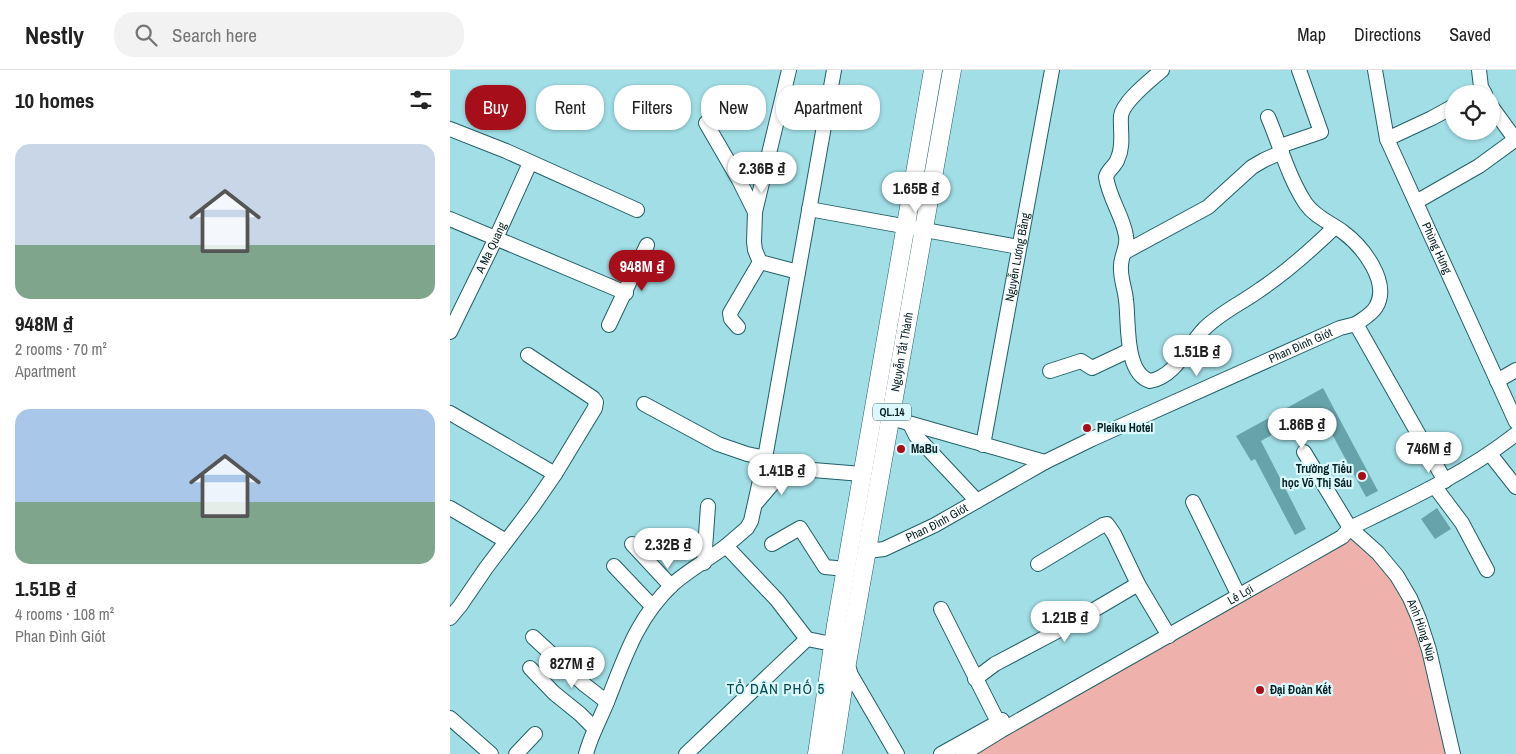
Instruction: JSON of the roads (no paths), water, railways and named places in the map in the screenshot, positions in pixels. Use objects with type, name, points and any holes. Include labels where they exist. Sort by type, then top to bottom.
[{"type":"main road","name":"Nguyễn Tất Thành","points":[[833,754],[844,652],[846,569],[933,70]]},
{"type":"main road","name":"Nguyễn Tất Thành","points":[[817,754],[868,551],[952,70]]},
{"type":"street","points":[[760,262],[754,242],[755,212],[790,70]]},
{"type":"street","points":[[586,754],[627,649],[652,606],[671,586],[748,528],[764,462],[834,70]]},
{"type":"street","name":"Nguyễn Lương Bằng","points":[[983,445],[1052,70]]},
{"type":"street","points":[[1162,70],[1134,96],[1124,109],[1121,115],[1122,137],[1118,160],[1107,174],[1107,182],[1126,233],[1125,252],[1121,269],[1126,300],[1130,350],[1136,368],[1146,380],[1157,380],[1163,377],[1173,368],[1210,323],[1235,304],[1263,288],[1308,253],[1335,227]]},
{"type":"street","points":[[1125,252],[1208,207],[1252,167],[1281,149],[1320,132],[1299,70]]},
{"type":"street","name":"Phùng Hưng","points":[[1375,70],[1387,139],[1516,422]]},
{"type":"street","points":[[1478,70],[1479,85]]},
{"type":"street","points":[[1387,139],[1445,111]]},
{"type":"street","points":[[1268,116],[1298,190],[1308,207],[1344,233],[1363,250],[1371,264],[1380,284],[1380,298],[1376,308],[1356,324],[1487,570]]},
{"type":"street","points":[[1416,202],[1479,166],[1515,139],[1500,118]]},
{"type":"street","points":[[450,129],[498,148],[637,210]]},
{"type":"street","points":[[710,130],[755,212]]},
{"type":"street","name":"A Ma Quang","points":[[450,332],[454,317],[496,238],[530,163]]},
{"type":"street","points":[[809,209],[1019,247]]},
{"type":"street","points":[[450,219],[626,293]]},
{"type":"street","points":[[609,325],[626,293],[647,245]]},
{"type":"street","points":[[760,262],[798,272]]},
{"type":"street","points":[[738,327],[731,319],[730,314],[760,262]]},
{"type":"street","name":"Phan Đình Giót","points":[[868,551],[884,549],[935,526],[1045,462],[1092,439],[1340,328],[1356,324]]},
{"type":"street","points":[[1050,372],[1082,362],[1092,368],[1130,350]]},
{"type":"street","points":[[450,618],[555,474],[595,408],[596,402],[594,398],[528,355]]},
{"type":"street","points":[[1498,381],[1516,370]]},
{"type":"street","points":[[644,404],[718,444],[764,462],[786,468],[862,474]]},
{"type":"street","points":[[450,413],[555,474]]},
{"type":"street","points":[[891,418],[1045,462]]},
{"type":"street","points":[[910,424],[916,436],[977,501]]},
{"type":"street","name":"Lê Lợi","points":[[963,754],[1167,633],[1342,537],[1350,528],[1440,484],[1490,454],[1516,434]]},
{"type":"street","name":"Anh Hùng Núp","points":[[1304,452],[1350,528],[1378,553],[1397,576],[1410,598],[1429,650],[1453,754]]},
{"type":"street","points":[[1490,454],[1516,487]]},
{"type":"street","points":[[755,504],[786,468]]},
{"type":"street","points":[[1193,502],[1236,590]]},
{"type":"street","points":[[704,563],[708,506]]},
{"type":"street","points":[[450,508],[506,541]]},
{"type":"street","points":[[1038,564],[1102,525],[1107,524],[1114,534],[1138,584],[1167,633]]},
{"type":"street","points":[[772,544],[800,528],[825,567],[846,569]]},
{"type":"street","points":[[941,754],[1167,633],[1338,530],[1350,528]]},
{"type":"street","points":[[632,544],[671,586]]},
{"type":"street","points":[[726,546],[777,600],[807,639],[844,652],[851,675],[897,754]]},
{"type":"street","points":[[614,566],[652,606]]},
{"type":"street","points":[[975,679],[995,664],[1138,584]]},
{"type":"street","points":[[942,609],[975,679],[998,722]]},
{"type":"street","points":[[533,637],[585,685],[607,702]]},
{"type":"street","points":[[686,754],[807,639]]},
{"type":"street","points":[[530,668],[554,693],[595,729]]},
{"type":"street","points":[[450,718],[491,754]]},
{"type":"street","points":[[516,754],[535,734]]},
{"type":"place","name":"Pleiku Hotel","points":[[1087,428]]},
{"type":"place","name":"MaBu","points":[[901,449]]},
{"type":"place","name":"Trường Tiểu học Võ Thị Sáu","points":[[1362,476]]},
{"type":"place","name":"Đại Đoàn Kết","points":[[1260,690]]},
{"type":"district","name":"TỔ DÂN PHỐ 5","points":[[776,689]]}]
